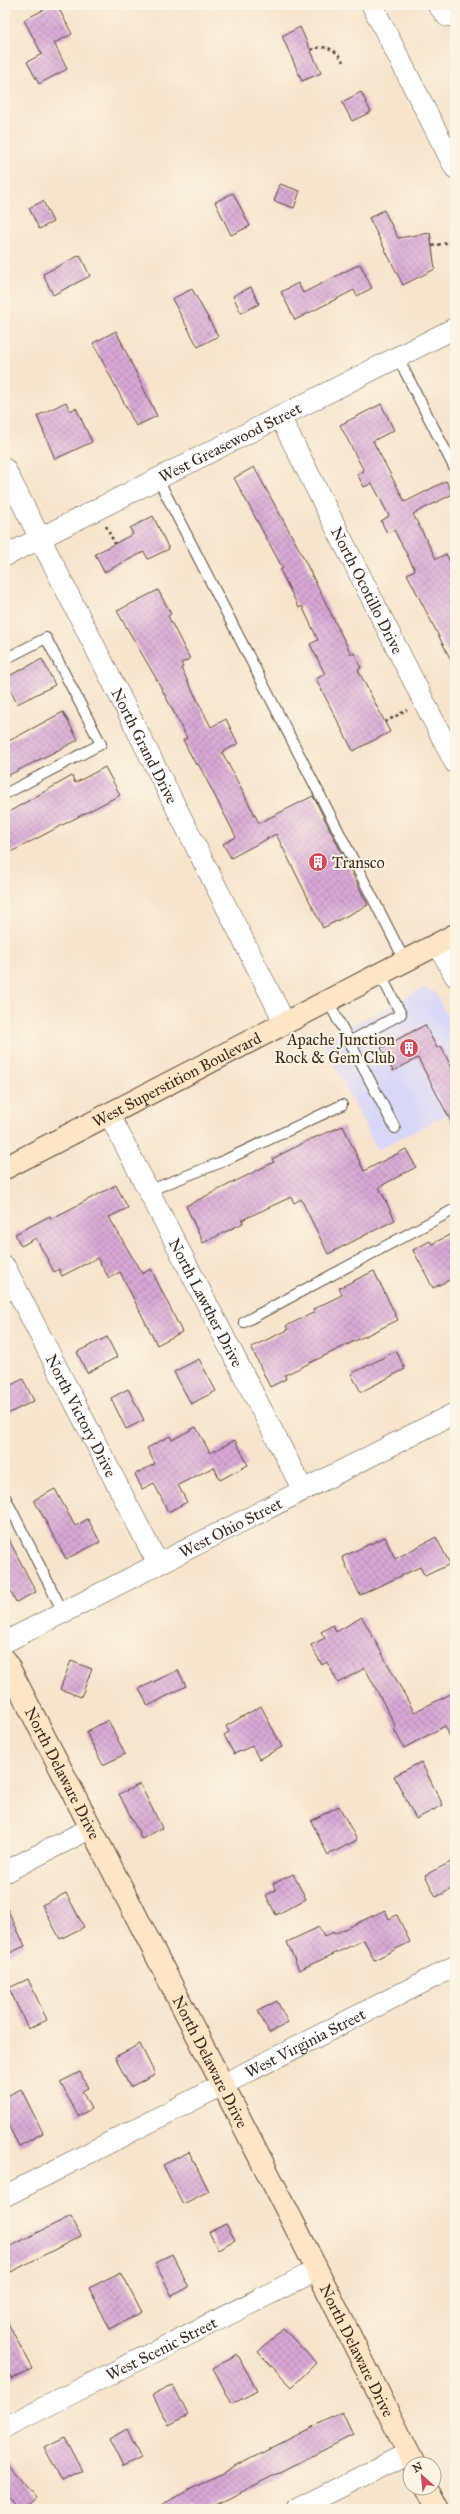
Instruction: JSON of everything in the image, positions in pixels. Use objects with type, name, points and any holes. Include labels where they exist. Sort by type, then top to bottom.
[{"type":"street","points":[[372,5],[455,168]]},
{"type":"street","name":"West Greasewood Street","points":[[5,556],[455,328]]},
{"type":"street","name":"North Ocotillo Drive","points":[[280,418],[455,762]]},
{"type":"street","name":"North Grand Drive","points":[[5,468],[285,1023]]},
{"type":"street","points":[[447,939],[455,976]]},
{"type":"street","name":"West Superstition Boulevard","points":[[5,1168],[447,939]]},
{"type":"street","name":"North Lawther Drive","points":[[109,1114],[303,1490]]},
{"type":"street","name":"North Victory Drive","points":[[5,1267],[158,1564]]},
{"type":"street","name":"West Ohio Street","points":[[5,1642],[455,1412]]},
{"type":"street","name":"North Delaware Drive","points":[[5,1660],[221,2085],[317,2270],[410,2456]]},
{"type":"street","points":[[5,1872],[91,1828]]},
{"type":"street","name":"West Virginia Street","points":[[5,2196],[455,1966]]},
{"type":"street","name":"West Scenic Street","points":[[5,2427],[317,2270]]},
{"type":"street","points":[[297,2509],[402,2462]]},
{"type":"street","points":[[431,2496],[438,2509]]},
{"type":"lane","points":[[398,358],[455,469]]},
{"type":"lane","points":[[158,479],[405,961]]},
{"type":"lane","points":[[5,659],[46,638],[101,744],[5,794]]},
{"type":"lane","points":[[349,1042],[401,1014],[380,974]]},
{"type":"lane","points":[[328,1001],[395,1128]]},
{"type":"lane","points":[[148,1191],[219,1163],[342,1105]]},
{"type":"lane","points":[[244,1322],[455,1209]]},
{"type":"lane","points":[[5,1497],[63,1612]]},
{"type":"path","points":[[311,50],[319,46],[327,47],[337,54],[343,62]]},
{"type":"path","points":[[432,246],[455,241]]},
{"type":"path","points":[[385,722],[424,702]]},
{"type":"shaded area","points":[[423,988],[435,992],[455,1033],[455,1111],[377,1150],[322,1040]]},
{"type":"building","points":[[53,5],[57,5],[72,34],[54,43],[67,69],[39,84],[27,62],[42,54],[24,20]]},
{"type":"building","points":[[300,27],[321,73],[302,81],[282,36]]},
{"type":"building","points":[[361,92],[371,112],[352,121],[342,102]]},
{"type":"building","points":[[280,184],[300,191],[294,208],[274,201]]},
{"type":"building","points":[[233,193],[250,226],[231,235],[215,202]]},
{"type":"building","points":[[43,201],[53,222],[39,229],[29,208]]},
{"type":"building","points":[[384,210],[398,238],[430,233],[435,269],[403,285],[369,218]]},
{"type":"building","points":[[80,255],[90,276],[53,295],[43,274]]},
{"type":"building","points":[[360,264],[372,288],[357,296],[354,290],[295,320],[281,292],[298,283],[303,293]]},
{"type":"building","points":[[251,287],[259,304],[241,313],[233,296]]},
{"type":"building","points":[[192,289],[218,336],[198,347],[172,299]]},
{"type":"building","points":[[116,331],[157,416],[136,426],[93,343]]},
{"type":"building","points":[[66,402],[70,411],[76,408],[92,442],[55,459],[37,416]]},
{"type":"building","points":[[381,404],[394,430],[373,441],[405,502],[446,481],[453,494],[413,514],[436,559],[446,554],[455,572],[455,668],[407,574],[415,570],[394,530],[387,533],[381,521],[389,516],[372,483],[364,487],[357,474],[364,471],[340,425]]},
{"type":"building","points":[[254,467],[299,549],[351,654],[354,653],[361,668],[358,670],[390,732],[353,751],[316,679],[325,674],[310,644],[318,640],[302,606],[299,608],[280,570],[283,569],[234,478]]},
{"type":"building","points":[[153,516],[169,549],[148,559],[144,552],[104,572],[95,554],[133,534],[130,528]]},
{"type":"building","points":[[158,590],[171,614],[168,616],[190,659],[181,663],[183,667],[181,668],[211,727],[226,719],[238,744],[222,752],[259,823],[313,796],[368,905],[323,928],[276,834],[231,858],[223,844],[236,837],[201,769],[198,764],[196,765],[183,740],[187,738],[157,680],[117,611]]},
{"type":"building","points":[[42,659],[55,685],[17,704],[5,678]]},
{"type":"building","points":[[63,712],[78,740],[5,777],[5,743]]},
{"type":"building","points":[[105,767],[120,795],[5,855],[5,814],[72,776],[75,783]]},
{"type":"building","points":[[425,1025],[437,1048],[441,1046],[455,1074],[455,1129],[418,1058],[393,1071],[381,1048]]},
{"type":"building","points":[[343,1126],[364,1171],[406,1149],[416,1167],[379,1187],[395,1220],[328,1254],[301,1199],[294,1203],[291,1197],[242,1220],[243,1223],[203,1243],[186,1206],[274,1162],[272,1159],[311,1139]]},
{"type":"building","points":[[116,1185],[128,1208],[109,1217],[142,1274],[151,1269],[182,1332],[157,1345],[120,1272],[109,1278],[97,1258],[62,1276],[59,1269],[54,1272],[36,1238],[21,1246],[15,1234],[50,1216],[51,1219]]},
{"type":"building","points":[[455,1232],[455,1277],[433,1288],[413,1250],[430,1241],[432,1244]]},
{"type":"building","points":[[374,1271],[398,1320],[285,1375],[286,1379],[270,1387],[251,1347],[288,1330],[286,1326],[315,1312],[313,1309],[342,1295],[339,1288]]},
{"type":"building","points":[[107,1337],[117,1357],[87,1373],[77,1352]]},
{"type":"building","points":[[396,1351],[405,1369],[361,1392],[351,1374]]},
{"type":"building","points":[[199,1359],[216,1391],[191,1404],[174,1372]]},
{"type":"building","points":[[23,1379],[34,1401],[5,1415],[5,1388]]},
{"type":"building","points":[[128,1389],[144,1420],[126,1429],[111,1398]]},
{"type":"building","points":[[196,1427],[210,1453],[235,1440],[248,1465],[220,1480],[214,1467],[178,1485],[187,1502],[168,1512],[154,1483],[142,1489],[135,1474],[155,1464],[147,1448],[170,1436],[172,1440]]},
{"type":"building","points":[[55,1489],[75,1526],[88,1519],[100,1542],[66,1559],[34,1500]]},
{"type":"building","points":[[5,1532],[36,1592],[16,1602],[5,1579]]},
{"type":"building","points":[[385,1537],[395,1559],[436,1537],[450,1564],[425,1576],[420,1567],[360,1595],[342,1557]]},
{"type":"building","points":[[362,1617],[414,1712],[455,1692],[455,1747],[445,1726],[404,1748],[394,1729],[396,1727],[365,1668],[338,1683],[327,1662],[322,1665],[311,1645],[325,1638],[321,1632],[333,1625],[336,1632]]},
{"type":"building","points":[[71,1661],[92,1669],[81,1697],[60,1689]]},
{"type":"building","points":[[178,1670],[186,1686],[148,1706],[139,1689]]},
{"type":"building","points":[[261,1706],[282,1747],[259,1759],[252,1746],[234,1754],[224,1735],[229,1732],[226,1726]]},
{"type":"building","points":[[108,1720],[125,1754],[103,1765],[86,1732]]},
{"type":"building","points":[[421,1762],[443,1805],[416,1819],[394,1776]]},
{"type":"building","points":[[140,1784],[162,1828],[142,1839],[119,1794]]},
{"type":"building","points":[[339,1806],[357,1840],[328,1855],[311,1821]]},
{"type":"building","points":[[455,1860],[455,1887],[436,1897],[425,1875]]},
{"type":"building","points":[[293,1874],[306,1899],[276,1915],[266,1895],[276,1890],[273,1884]]},
{"type":"building","points":[[66,1893],[84,1927],[60,1939],[42,1905]]},
{"type":"building","points":[[5,1904],[25,1946],[5,1955]]},
{"type":"building","points":[[385,1910],[389,1919],[397,1915],[410,1942],[374,1960],[364,1940],[299,1970],[287,1942],[319,1927],[324,1937],[333,1932],[334,1934]]},
{"type":"building","points":[[28,1979],[47,2020],[28,2029],[9,1988]]},
{"type":"building","points":[[277,2001],[288,2023],[269,2033],[258,2011]]},
{"type":"building","points":[[140,2044],[155,2074],[130,2087],[115,2057]]},
{"type":"building","points":[[80,2072],[88,2088],[82,2091],[91,2109],[78,2116],[60,2082]]},
{"type":"building","points":[[21,2089],[43,2133],[19,2146],[5,2119],[5,2097]]},
{"type":"building","points":[[189,2152],[209,2191],[183,2204],[163,2165]]},
{"type":"building","points":[[71,2216],[81,2236],[11,2272],[5,2260],[5,2249]]},
{"type":"building","points":[[226,2224],[235,2240],[218,2249],[209,2232]]},
{"type":"building","points":[[172,2254],[189,2287],[172,2296],[155,2263]]},
{"type":"building","points":[[121,2272],[142,2312],[110,2329],[89,2288]]},
{"type":"building","points":[[5,2317],[32,2369],[11,2379],[5,2367]]},
{"type":"building","points":[[283,2328],[316,2363],[292,2387],[258,2352]]},
{"type":"building","points":[[238,2355],[257,2391],[232,2404],[213,2368]]},
{"type":"building","points":[[173,2385],[188,2415],[169,2425],[153,2395]]},
{"type":"building","points":[[342,2412],[353,2435],[208,2509],[152,2509]]},
{"type":"building","points":[[127,2429],[141,2458],[123,2467],[109,2439]]},
{"type":"building","points":[[65,2437],[83,2471],[62,2481],[44,2447]]},
{"type":"building","points":[[5,2460],[36,2497],[22,2509],[18,2509],[5,2494]]},
{"type":"place","name":"Transco","points":[[318,862]]},
{"type":"place","name":"Apache Junction Rock & Gem Club","points":[[409,1048]]}]
